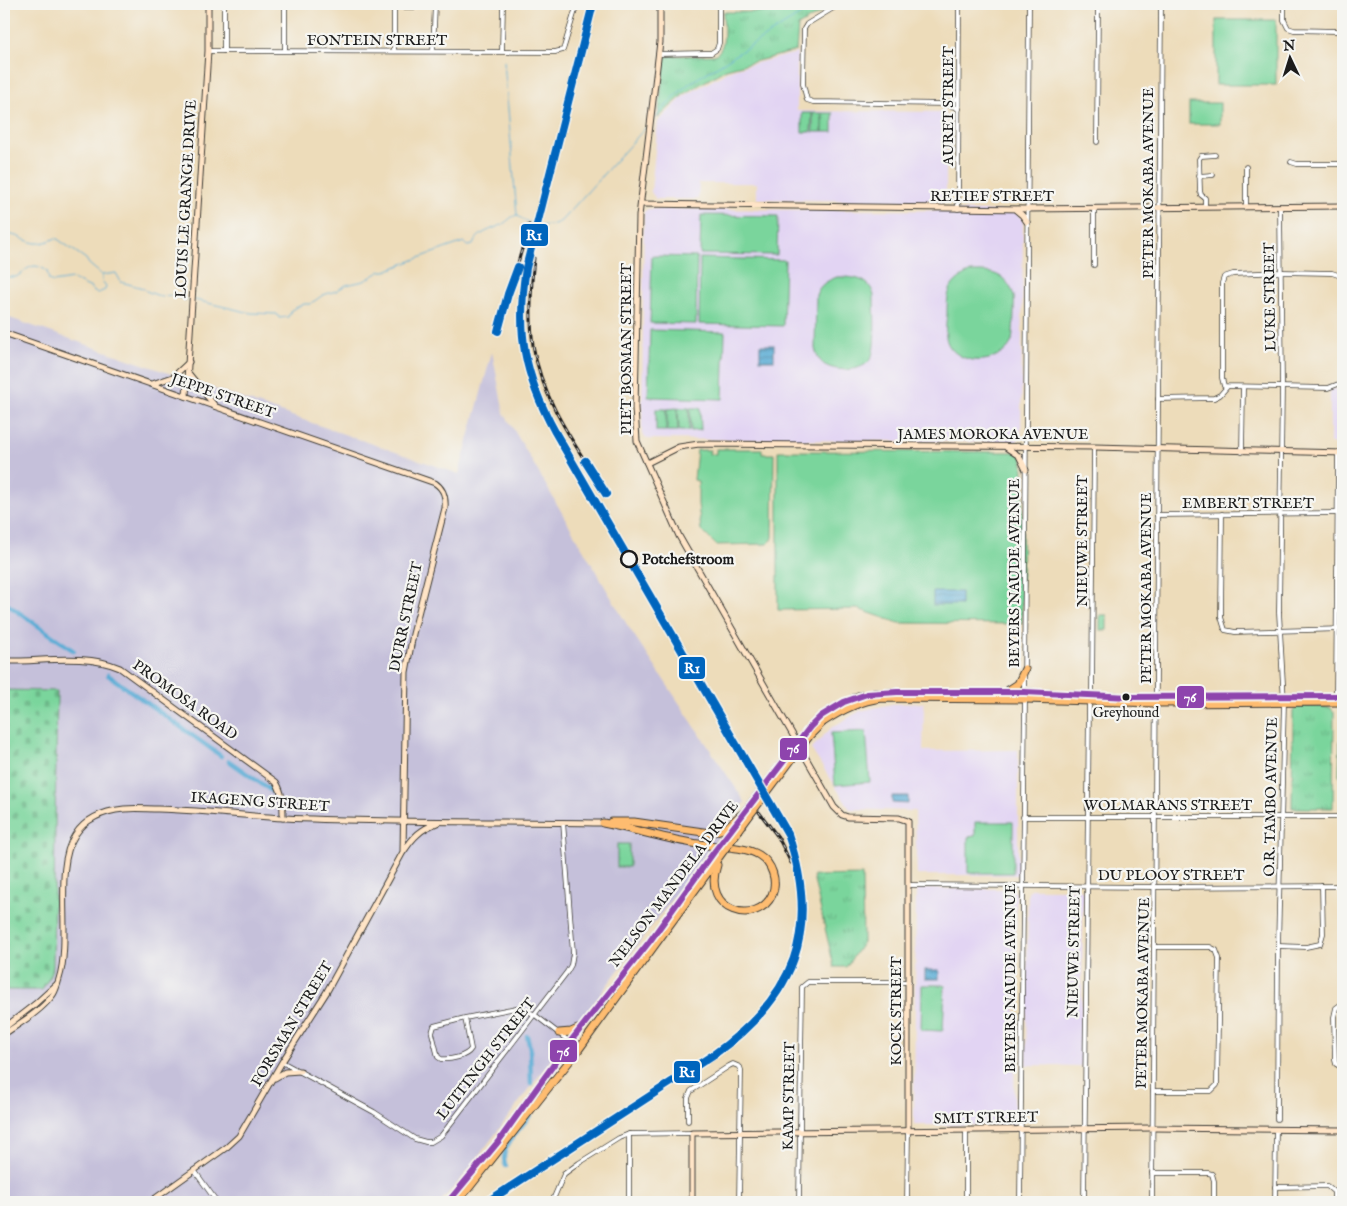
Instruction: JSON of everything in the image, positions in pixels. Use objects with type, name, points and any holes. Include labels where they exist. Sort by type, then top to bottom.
[{"type":"highway","points":[[1005,692],[1018,684],[1025,669]]},
{"type":"highway","name":"NELSON MANDELA DRIVE","points":[[448,1202],[498,1142],[570,1042],[650,941],[722,841],[747,814],[822,719],[844,702],[858,696],[875,693],[1005,692],[1025,696]]},
{"type":"highway","name":"NELSON MANDELA DRIVE","points":[[822,719],[850,706],[870,699],[881,698],[1025,696],[1156,700],[1284,699],[1339,696]]},
{"type":"highway","name":"NELSON MANDELA DRIVE","points":[[1284,699],[1343,702]]},
{"type":"highway","name":"NELSON MANDELA DRIVE","points":[[455,1202],[468,1189],[579,1049],[723,852],[747,814]]},
{"type":"highway","points":[[603,822],[634,822],[710,833],[720,831],[747,814]]},
{"type":"highway","points":[[603,822],[692,843],[756,853],[769,864],[774,881],[772,895],[763,905],[744,912],[730,908],[721,901],[715,891],[713,880],[723,852]]},
{"type":"highway","points":[[559,1033],[571,1032],[581,1028]]},
{"type":"street","name":"LOUIS LE GRANGE DRIVE","points":[[186,396],[208,51],[208,4]]},
{"type":"street","points":[[224,4],[224,50]]},
{"type":"street","points":[[284,50],[285,4]]},
{"type":"street","points":[[394,4],[394,51]]},
{"type":"street","points":[[502,4],[502,52]]},
{"type":"street","name":"FONTEIN STREET","points":[[208,51],[547,52],[563,50],[577,4]]},
{"type":"street","name":"PIET BOSMAN STREET","points":[[660,4],[658,54],[641,204],[635,422],[639,446],[679,536],[834,807],[842,815],[848,817],[899,818],[908,821]]},
{"type":"street","points":[[658,54],[711,53],[717,49],[719,43],[719,4]]},
{"type":"street","points":[[840,4],[805,26],[803,34],[803,84],[806,100],[814,102],[947,104],[959,109]]},
{"type":"street","name":"AURET STREET","points":[[958,208],[959,4]]},
{"type":"street","name":"BEYERS NAUDE AVENUE","points":[[1020,1202],[1029,4]]},
{"type":"street","points":[[1097,142],[1098,4]]},
{"type":"street","name":"PETER MOKABA AVENUE","points":[[1152,1202],[1161,4]]},
{"type":"street","points":[[1284,4],[1284,20],[1288,28],[1294,30],[1336,31],[1343,34]]},
{"type":"street","points":[[404,7],[435,6],[433,51]]},
{"type":"street","points":[[947,104],[958,98]]},
{"type":"street","points":[[1291,162],[1297,164],[1343,166],[1343,124]]},
{"type":"street","points":[[1205,207],[1205,198],[1200,193],[1200,156],[1215,155]]},
{"type":"street","points":[[1246,167],[1246,207]]},
{"type":"street","points":[[1200,176],[1213,175]]},
{"type":"street","name":"RETIEF STREET","points":[[641,204],[1014,209],[1343,206]]},
{"type":"street","name":"LUKE STREET","points":[[1280,207],[1282,386]]},
{"type":"street","points":[[1014,209],[1027,222]]},
{"type":"street","points":[[1094,209],[1094,265]]},
{"type":"street","points":[[1282,272],[1337,274],[1341,276],[1343,282],[1341,383],[1328,388],[1282,386],[1227,387],[1223,385],[1222,378],[1222,283],[1225,276],[1232,274],[1282,272]]},
{"type":"street","name":"JEPPE STREET","points":[[4,333],[435,483]]},
{"type":"street","points":[[152,384],[173,376],[189,362]]},
{"type":"street","points":[[188,374],[215,406]]},
{"type":"street","name":"O.R. TAMBO AVENUE","points":[[1277,1119],[1278,946],[1284,699],[1279,630],[1282,386]]},
{"type":"street","points":[[1158,398],[1214,398],[1220,395],[1227,387]]},
{"type":"street","points":[[1242,452],[1243,387]]},
{"type":"street","name":"JAMES MOROKA AVENUE","points":[[647,463],[679,447],[699,444],[1158,448],[1242,452],[1341,453]]},
{"type":"street","points":[[1003,447],[1012,450],[1019,456],[1026,470]]},
{"type":"street","name":"NIEUWE STREET","points":[[1084,1202],[1086,886],[1094,448]]},
{"type":"street","points":[[1339,696],[1336,629],[1341,453]]},
{"type":"street","name":"DURR STREET","points":[[404,822],[406,672],[413,634],[445,501],[442,490],[435,483]]},
{"type":"street","name":"EMBERT STREET","points":[[1157,515],[1338,513]]},
{"type":"street","points":[[1222,514],[1221,617],[1225,630],[1231,632],[1343,629]]},
{"type":"street","name":"PROMOSA ROAD","points":[[4,661],[87,660],[110,664],[120,668],[276,782],[280,787],[283,800],[283,818]]},
{"type":"street","name":"IKAGENG STREET","points":[[4,1034],[40,1008],[53,995],[58,984],[63,955],[65,866],[73,836],[83,824],[101,814],[125,809],[180,810],[283,818],[404,822],[603,822]]},
{"type":"street","name":"WOLMARANS STREET","points":[[1023,817],[1343,817]]},
{"type":"street","name":"KOCK STREET","points":[[907,1202],[910,885],[908,821]]},
{"type":"street","name":"FORSMAN STREET","points":[[150,1202],[227,1147],[239,1136],[282,1062],[326,994],[403,852],[404,822]]},
{"type":"street","points":[[403,852],[419,832],[439,822]]},
{"type":"street","name":"LUITINGH STREET","points":[[282,1062],[374,1112],[415,1139],[431,1142],[441,1136],[535,1015],[567,972],[573,959],[563,822]]},
{"type":"street","name":"DU PLOOY STREET","points":[[910,885],[1343,886]]},
{"type":"street","points":[[1278,946],[1317,946],[1322,941],[1322,886]]},
{"type":"street","points":[[1153,1091],[1211,1091],[1217,1085],[1219,958],[1214,948],[1155,947]]},
{"type":"street","name":"KAMP STREET","points":[[799,1202],[801,991],[804,984],[808,982],[909,982]]},
{"type":"street","points":[[4,1028],[36,1004],[58,984]]},
{"type":"street","points":[[1343,1003],[1336,1008],[1334,1017],[1335,1060],[1336,1064],[1343,1068]]},
{"type":"street","points":[[465,1018],[472,1044],[469,1052],[450,1059],[441,1059],[437,1052],[432,1029],[438,1024],[465,1018],[516,1008],[526,1010],[535,1015],[579,1049]]},
{"type":"street","points":[[688,1121],[690,1090],[733,1064],[740,1067],[739,1202]]},
{"type":"street","points":[[272,1081],[285,1072],[300,1072]]},
{"type":"street","name":"SMIT STREET","points":[[629,1134],[1152,1128],[1343,1130]]},
{"type":"street","points":[[1275,1202],[1276,1129]]},
{"type":"street","points":[[966,1131],[966,1202]]},
{"type":"street","points":[[692,1133],[692,1202]]},
{"type":"street","points":[[552,1202],[560,1180],[569,1170],[613,1141],[629,1134],[629,1202]]},
{"type":"street","points":[[194,1170],[217,1202]]},
{"type":"street","points":[[1152,1173],[1212,1174],[1214,1202]]},
{"type":"street","points":[[1275,1187],[1327,1186],[1334,1192],[1334,1202]]},
{"type":"shaded area","points":[[797,53],[797,111],[946,112],[946,202],[757,199],[757,183],[699,183],[698,199],[656,199],[651,192],[658,122],[684,96],[733,69]]},
{"type":"shaded area","points":[[648,209],[1014,211],[1023,220],[1021,436],[1016,442],[647,439],[642,434],[644,212]]},
{"type":"shaded area","points":[[4,316],[459,474],[492,352],[504,413],[626,623],[745,802],[463,1177],[440,1202],[4,1202]]},
{"type":"shaded area","points":[[1330,389],[1343,389],[1343,444],[1330,444]]},
{"type":"shaded area","points":[[924,703],[923,751],[1018,750],[1018,875],[917,875],[915,811],[850,809],[811,749],[831,728],[860,711],[892,704]]},
{"type":"shaded area","points":[[919,889],[1012,889],[1016,893],[1014,1125],[914,1125],[916,893]]},
{"type":"shaded area","points":[[1031,889],[1080,889],[1083,892],[1081,1066],[1026,1065],[1028,892]]},
{"type":"green space","points":[[780,4],[835,4],[798,26],[796,51],[726,69],[684,94],[658,118],[665,56],[714,55],[721,48],[723,42],[723,12],[780,12]]},
{"type":"green space","points":[[1216,20],[1276,20],[1276,85],[1216,85]]},
{"type":"green space","points":[[1189,103],[1220,103],[1220,124],[1189,124]]},
{"type":"green space","points":[[802,113],[812,113],[811,132],[802,132]]},
{"type":"green space","points":[[813,113],[822,113],[822,132],[813,132]]},
{"type":"green space","points":[[823,113],[833,113],[833,132],[823,132]]},
{"type":"green space","points":[[701,215],[778,216],[777,255],[700,254]]},
{"type":"green space","points":[[652,256],[697,257],[696,324],[650,323]]},
{"type":"green space","points":[[700,258],[785,260],[783,326],[699,324]]},
{"type":"green space","points":[[971,272],[986,272],[998,275],[1011,288],[1014,296],[1012,341],[1004,352],[985,360],[971,360],[958,355],[950,347],[946,337],[949,293],[958,280]]},
{"type":"green space","points":[[837,277],[855,278],[865,282],[869,285],[874,296],[875,337],[871,358],[863,366],[843,370],[825,365],[817,356],[815,349],[816,295],[824,283]]},
{"type":"green space","points":[[650,330],[725,332],[723,399],[648,397]]},
{"type":"green space","points":[[677,408],[678,431],[667,431],[667,409]]},
{"type":"green space","points":[[678,408],[689,408],[689,431],[679,431]]},
{"type":"green space","points":[[690,408],[700,408],[701,430],[691,431]]},
{"type":"green space","points":[[656,409],[666,409],[666,431],[656,431]]},
{"type":"green space","points":[[716,449],[762,449],[762,454],[774,454],[773,538],[768,544],[716,545],[701,530],[698,481],[694,480],[697,450],[710,450],[709,454],[716,454]]},
{"type":"green space","points":[[778,451],[1023,452],[1022,624],[899,623],[858,609],[778,610]]},
{"type":"green space","points":[[1100,615],[1107,615],[1107,630],[1100,630]]},
{"type":"green space","points":[[4,690],[57,691],[53,966],[42,990],[4,990]]},
{"type":"green space","points":[[1298,706],[1330,707],[1334,712],[1333,808],[1292,808],[1293,711]]},
{"type":"green space","points":[[866,731],[870,782],[835,785],[831,733]]},
{"type":"green space","points":[[1340,741],[1343,741],[1343,776],[1339,776]]},
{"type":"green space","points":[[975,822],[1013,822],[1013,873],[968,873],[968,837],[975,836]]},
{"type":"green space","points":[[617,844],[629,844],[629,867],[617,867]]},
{"type":"green space","points":[[862,875],[863,942],[846,967],[834,967],[813,876]]},
{"type":"green space","points":[[922,985],[945,985],[943,1031],[921,1030]]},
{"type":"water","points":[[760,345],[774,345],[774,360],[760,360]]},
{"type":"water","points":[[933,592],[961,592],[961,605],[933,605]]},
{"type":"water","points":[[892,796],[908,796],[908,804],[892,803]]},
{"type":"water","points":[[925,970],[939,970],[939,979],[925,979]]},
{"type":"waterway","points":[[653,120],[690,83],[818,4]]},
{"type":"waterway","points":[[504,61],[517,215],[527,221],[538,225],[550,225],[561,221],[648,125]]},
{"type":"waterway","points":[[195,300],[251,313],[277,314],[279,318],[288,317],[291,310],[304,304],[310,304],[323,295],[336,291],[346,285],[364,281],[381,271],[386,271],[464,242],[468,246],[473,245],[481,234],[517,215]]},
{"type":"waterway","points":[[4,234],[8,233],[29,242],[38,243],[56,238],[86,259],[101,274]]},
{"type":"waterway","points":[[4,277],[16,277],[30,267],[37,266],[47,271],[49,280],[53,282],[72,279],[98,293],[105,290],[106,286],[102,281],[102,275],[116,273],[121,282],[143,288],[162,297],[170,295],[191,300]]},
{"type":"waterway","points":[[4,602],[74,651]]},
{"type":"waterway","points":[[108,675],[221,756]]},
{"type":"waterway","points":[[229,761],[273,792]]},
{"type":"waterway","points":[[527,1036],[530,1048],[531,1084]]},
{"type":"waterway","points":[[506,1166],[504,1160],[507,1147],[531,1113]]},
{"type":"railway","points":[[487,1202],[713,1055],[741,1033],[764,1010],[781,985],[794,959],[800,931],[802,901],[798,869],[788,834],[555,432],[536,391],[525,353],[522,313],[526,268],[593,4]]},
{"type":"railway","points":[[498,331],[529,225]]},
{"type":"railway","points":[[534,258],[531,290],[531,323],[533,345],[538,366],[544,385],[562,423],[606,494]]},
{"type":"railway","points":[[759,812],[778,837],[791,863]]},
{"type":"transit line","name":"R1","points":[[487,1202],[713,1055],[741,1033],[764,1010],[781,985],[794,959],[800,931],[802,901],[798,869],[788,834],[555,432],[536,391],[525,353],[522,313],[526,268],[593,4]]},
{"type":"transit line","name":"R1","points":[[498,331],[518,267]]},
{"type":"transit line","name":"R1","points":[[585,461],[606,494]]},
{"type":"transit line","name":"76","points":[[448,1202],[498,1142],[570,1042],[650,941],[714,852],[810,727],[821,716],[844,702],[867,694],[897,692],[1024,692],[1130,697],[1343,696]]},
{"type":"place","name":"Potchefstroom","points":[[629,559]]},
{"type":"place","name":"Greyhound","points":[[1126,697]]}]
